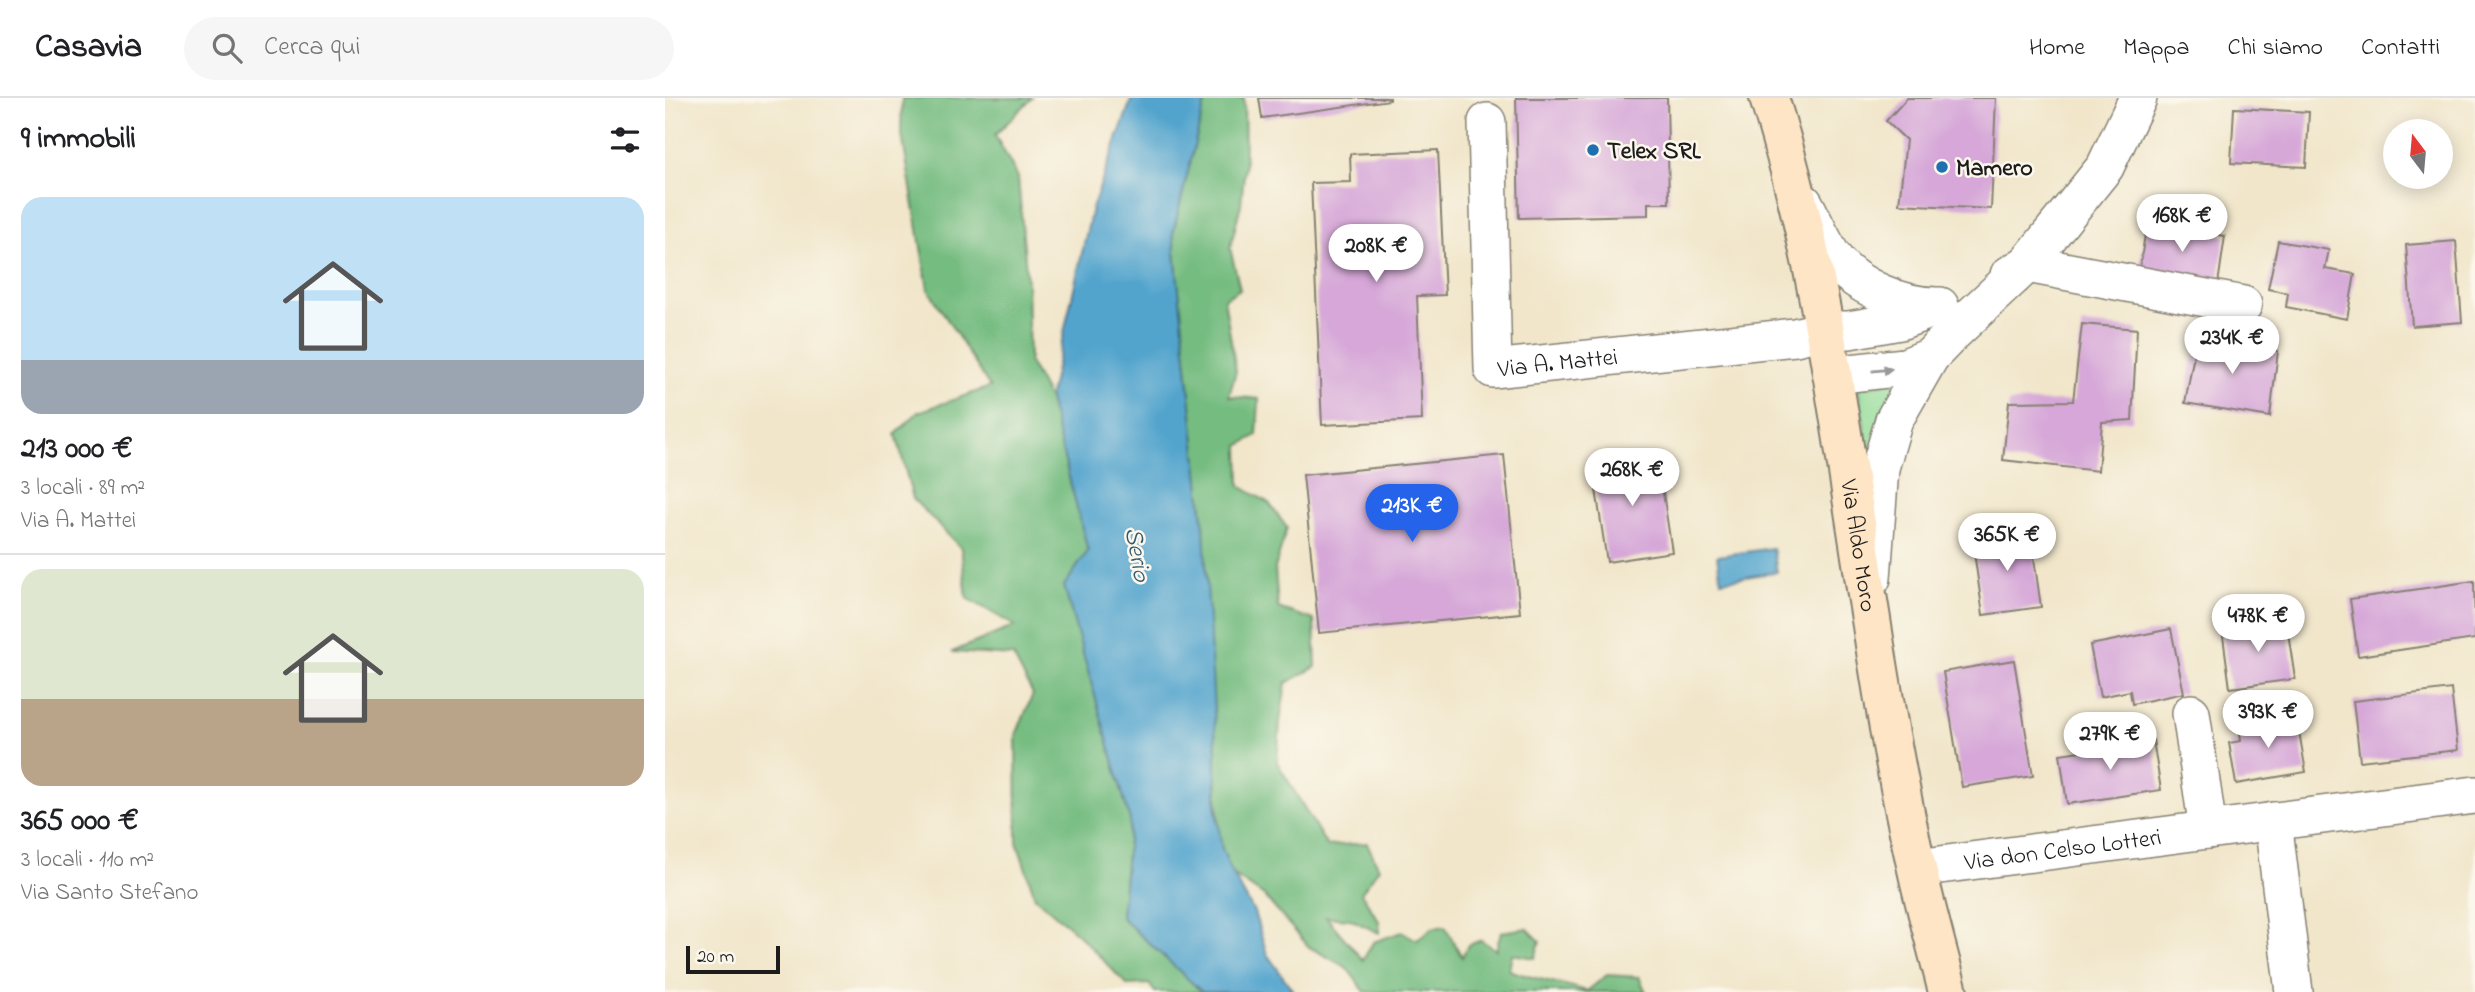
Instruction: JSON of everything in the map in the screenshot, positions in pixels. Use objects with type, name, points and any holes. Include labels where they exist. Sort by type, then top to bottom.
[{"type":"street","name":"Via Aldo Moro","points":[[1769,98],[1796,187],[1832,375],[1870,614],[1917,868],[1948,992]]},
{"type":"street","points":[[1870,614],[1880,468],[1894,420],[1930,357],[2027,264],[2105,167],[2138,98]]},
{"type":"street","name":"Via A. Mattei","points":[[1487,122],[1493,369],[1652,350],[1795,337],[1824,330]]},
{"type":"street","points":[[1796,187],[1834,259],[1867,288],[1903,301],[1938,307]]},
{"type":"street","points":[[1824,330],[1849,330],[1900,321],[1980,292],[2027,264],[2243,305]]},
{"type":"street","points":[[1832,375],[1905,367],[1930,357]]},
{"type":"street","points":[[2191,713],[2208,830]]},
{"type":"street","name":"Via don Celso Lotteri","points":[[1917,868],[2475,795]]},
{"type":"street","points":[[2273,821],[2294,992]]},
{"type":"green space","points":[[902,98],[1032,98],[995,135],[1018,177],[1027,283],[1029,362],[1049,399],[1088,551],[1064,586],[1130,820],[1121,917],[1202,992],[1155,992],[1149,984],[1127,985],[1081,937],[1035,897],[1017,842],[1016,735],[1033,694],[1013,656],[952,652],[1015,626],[967,598],[961,548],[913,499],[896,434],[918,412],[990,387],[928,289],[901,129]]},
{"type":"green space","points":[[1206,98],[1244,98],[1245,163],[1241,204],[1230,248],[1240,289],[1224,299],[1236,371],[1229,396],[1259,399],[1257,435],[1239,446],[1240,486],[1269,503],[1287,528],[1275,568],[1278,608],[1314,620],[1316,667],[1286,683],[1277,762],[1327,846],[1367,843],[1379,868],[1361,893],[1379,921],[1379,933],[1350,919],[1326,917],[1363,960],[1373,942],[1402,932],[1417,940],[1432,928],[1445,926],[1462,957],[1468,945],[1481,940],[1496,950],[1501,932],[1527,928],[1540,941],[1535,958],[1512,954],[1509,970],[1587,991],[1607,975],[1639,977],[1646,992],[1365,992],[1346,967],[1309,947],[1264,896],[1233,875],[1222,849],[1219,833],[1204,529],[1173,233]]},
{"type":"green space","points":[[1902,379],[1869,457],[1858,388]]},
{"type":"water","name":"Serio","points":[[1132,98],[1206,98],[1173,233],[1204,529],[1216,745],[1216,810],[1222,849],[1233,875],[1254,912],[1267,954],[1294,992],[1202,992],[1121,917],[1130,820],[1064,586],[1088,551],[1049,399],[1092,208]]},
{"type":"water","points":[[1773,548],[1777,572],[1721,581],[1717,556]]},
{"type":"building","points":[[1259,98],[1390,98],[1390,100],[1262,118]]},
{"type":"building","name":"Telex SRL","points":[[1516,98],[1667,98],[1669,203],[1648,203],[1648,215],[1519,218]]},
{"type":"building","points":[[1907,98],[1996,98],[1991,209],[1899,204],[1906,140],[1886,121]]},
{"type":"building","points":[[2234,108],[2309,112],[2306,167],[2231,163]]},
{"type":"building","points":[[1438,150],[1445,295],[1417,296],[1422,420],[1322,425],[1311,183],[1351,182],[1350,154]]},
{"type":"building","points":[[2147,223],[2225,236],[2218,284],[2139,271]]},
{"type":"building","points":[[2278,241],[2329,250],[2325,269],[2355,274],[2347,319],[2286,307],[2288,293],[2268,289]]},
{"type":"building","points":[[2456,241],[2462,322],[2412,326],[2406,245]]},
{"type":"building","points":[[2082,324],[2137,329],[2132,420],[2102,422],[2098,471],[2003,460],[2009,402],[2073,401]]},
{"type":"building","points":[[2198,333],[2278,351],[2270,417],[2185,403]]},
{"type":"building","points":[[1657,453],[1672,552],[1607,562],[1592,463]]},
{"type":"building","points":[[1504,455],[1520,613],[1319,633],[1303,475]]},
{"type":"building","points":[[2030,530],[2041,607],[1983,615],[1972,538]]},
{"type":"building","points":[[2474,581],[2475,639],[2358,656],[2350,599]]},
{"type":"building","points":[[2286,619],[2295,679],[2230,688],[2222,629]]},
{"type":"building","points":[[2171,629],[2184,693],[2132,704],[2130,691],[2100,697],[2090,645]]},
{"type":"building","points":[[2014,660],[2033,776],[1962,787],[1943,672]]},
{"type":"building","points":[[2451,689],[2458,750],[2360,761],[2353,701]]},
{"type":"building","points":[[2296,714],[2306,772],[2236,784],[2229,743],[2241,741],[2239,724]]},
{"type":"building","points":[[2153,740],[2161,790],[2067,804],[2060,754]]},
{"type":"place","name":"Telex SRL","points":[[1593,150]]},
{"type":"place","name":"Mamero","points":[[1942,167]]}]
